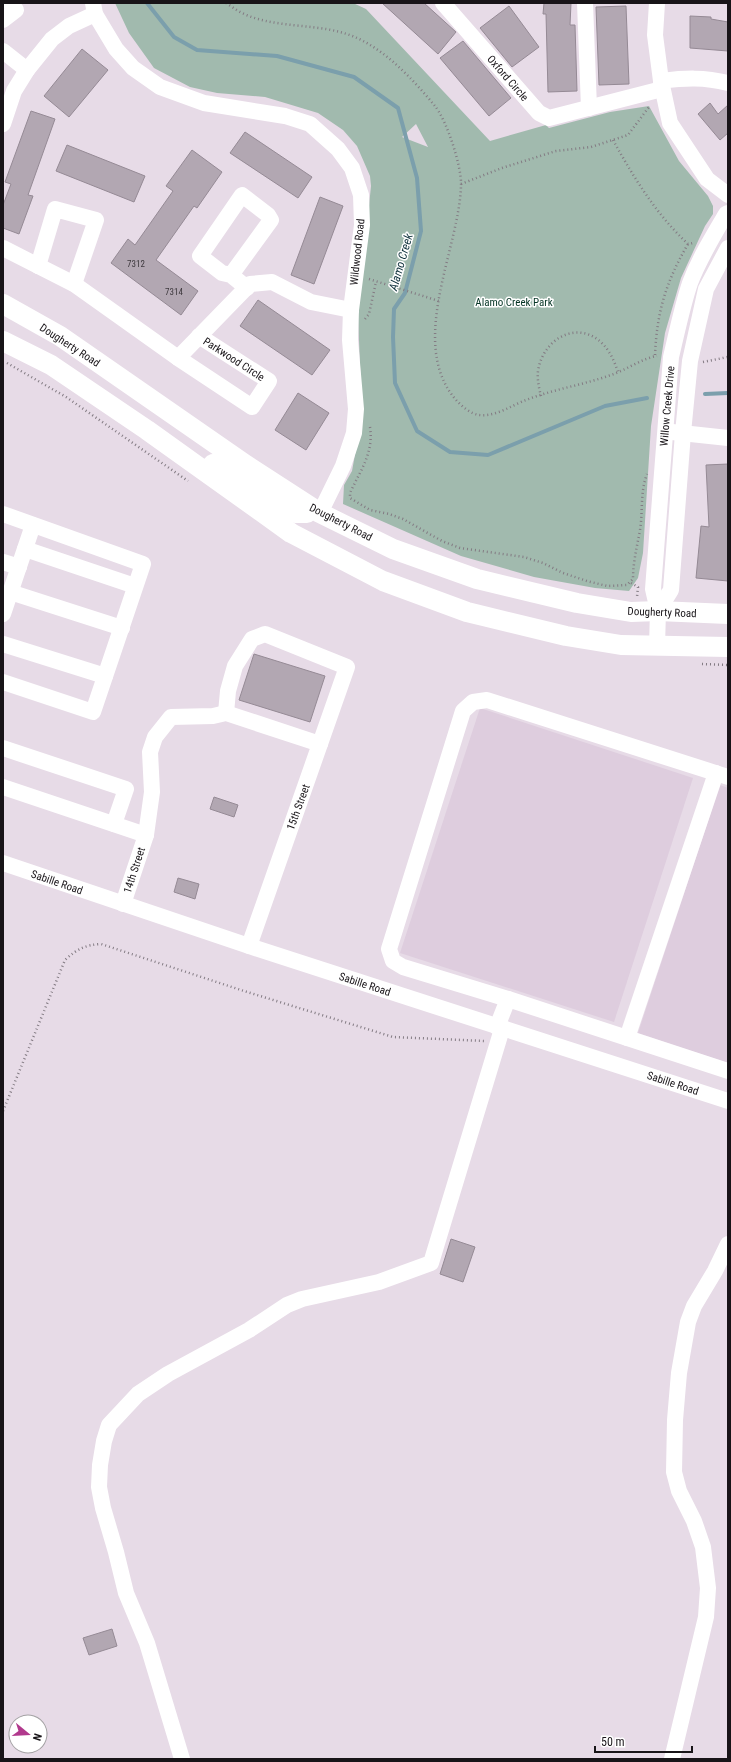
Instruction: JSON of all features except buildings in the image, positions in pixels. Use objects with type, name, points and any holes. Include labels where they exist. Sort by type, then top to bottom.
[{"type":"main road","name":"Dougherty Road","points":[[3,304],[60,336],[246,465],[320,513],[393,549],[477,579],[577,603],[631,612],[658,611],[728,614]]},
{"type":"main road","points":[[3,341],[51,365],[291,532],[383,582],[467,612],[566,636],[621,645],[728,647]]},
{"type":"main road","points":[[182,455],[217,466],[295,513],[320,513]]},
{"type":"street","points":[[3,20],[16,10],[10,3]]},
{"type":"street","name":"Oxford Circle","points":[[443,3],[539,113],[549,118],[589,108],[662,85],[694,77],[728,83]]},
{"type":"street","points":[[584,3],[589,108]]},
{"type":"street","points":[[658,3],[655,36],[662,85],[670,123],[707,179],[728,195]]},
{"type":"street","points":[[3,124],[14,91],[27,70],[52,39],[94,8]]},
{"type":"street","name":"Wildwood Road","points":[[94,8],[120,54],[133,68],[160,87],[204,103],[285,116],[310,124],[329,139],[352,168],[361,195],[362,225],[355,275],[356,315],[350,340],[356,409],[354,433],[343,466],[320,513]]},
{"type":"street","points":[[3,51],[27,70]]},
{"type":"street","points":[[231,275],[271,220],[242,195],[200,256],[222,273],[231,275],[247,288]]},
{"type":"street","points":[[38,266],[55,209],[96,220],[74,284]]},
{"type":"street","name":"Willow Creek Drive","points":[[657,646],[658,611],[653,589],[671,357],[691,282],[705,250],[728,213]]},
{"type":"street","name":"Parkwood Circle","points":[[3,248],[74,284],[178,358],[252,408],[269,381],[199,336]]},
{"type":"street","name":"Willow Creek Drive","points":[[658,611],[671,590],[682,433],[690,361],[706,289],[728,248]]},
{"type":"street","name":"Parkwood Circle","points":[[178,358],[250,284],[272,282],[311,302],[356,315]]},
{"type":"street","points":[[664,432],[728,438]]},
{"type":"street","points":[[3,514],[143,564],[93,712],[3,682]]},
{"type":"street","points":[[3,614],[33,525]]},
{"type":"street","points":[[25,548],[135,586]]},
{"type":"street","points":[[3,562],[19,567]]},
{"type":"street","points":[[10,592],[122,628]]},
{"type":"street","name":"15th Street","points":[[226,713],[228,691],[235,666],[252,639],[265,634],[347,667],[248,946]]},
{"type":"street","points":[[3,644],[105,676]]},
{"type":"street","points":[[628,1038],[722,775],[487,700],[473,702],[464,711],[389,949],[394,961],[403,967],[508,999],[728,1071]]},
{"type":"street","points":[[226,713],[320,744]]},
{"type":"street","name":"14th Street","points":[[123,904],[146,835],[152,792],[150,752],[155,737],[171,717],[213,716],[226,713]]},
{"type":"street","points":[[3,748],[126,789],[114,824]]},
{"type":"street","points":[[3,787],[146,835]]},
{"type":"street","name":"Sabille Road","points":[[3,863],[499,1033],[728,1100]]},
{"type":"street","points":[[182,1759],[147,1643],[126,1594],[103,1508],[99,1487],[100,1465],[104,1441],[109,1425],[138,1394],[168,1374],[249,1330],[287,1305],[302,1299],[379,1282],[431,1264],[508,999]]},
{"type":"street","points":[[672,1759],[706,1617],[708,1588],[703,1548],[696,1525],[679,1491],[674,1472],[675,1420],[679,1373],[688,1322],[694,1306],[715,1271],[728,1244]]},
{"type":"path","points":[[226,3],[243,14],[275,23],[340,32],[365,41],[401,68],[437,108],[453,142],[461,184],[457,220],[442,278],[435,324],[437,359],[445,385],[459,404],[479,415],[502,412],[526,400],[618,372],[655,356],[657,325],[671,274],[688,244],[696,242]]},
{"type":"path","points":[[461,184],[502,168],[556,151],[591,147],[628,135],[662,85]]},
{"type":"path","points":[[613,140],[634,178],[654,206],[688,244]]},
{"type":"path","points":[[355,275],[439,301]]},
{"type":"path","points":[[356,315],[365,320],[369,314],[376,282]]},
{"type":"path","points":[[541,396],[538,371],[541,361],[554,341],[572,332],[581,332],[598,341],[609,352],[618,372]]},
{"type":"path","points":[[701,363],[728,357]]},
{"type":"path","points":[[368,422],[371,435],[370,449],[365,465],[350,493],[350,498],[370,510],[403,519],[442,541],[460,548],[524,557],[543,563],[563,573],[607,586],[627,585],[631,583],[633,579],[634,559],[640,530],[642,495],[649,468]]},
{"type":"path","points":[[631,583],[638,587]]},
{"type":"path","points":[[3,1110],[65,960],[77,949],[89,944],[101,944],[244,991],[394,1037],[499,1033]]},
{"type":"shaded area","points":[[480,708],[693,778],[614,1022],[400,953]]},
{"type":"shaded area","points":[[720,785],[728,788],[728,1063],[638,1033]]},
{"type":"green space","name":"Alamo Creek Park","points":[[115,3],[353,3],[366,9],[490,141],[546,125],[549,128],[610,112],[649,106],[679,161],[708,196],[713,206],[713,214],[705,226],[681,278],[665,333],[651,426],[643,553],[638,578],[629,591],[595,588],[534,577],[461,556],[343,504],[344,485],[352,471],[362,416],[358,315],[371,186],[370,176],[357,146],[343,130],[318,113],[265,97],[217,93],[190,87],[154,68],[129,33]],"holes":[[[416,124],[428,147],[402,137]]]},
{"type":"waterway","name":"Alamo Creek","points":[[147,3],[174,37],[197,50],[277,56],[354,77],[398,108],[417,178],[421,231],[405,293],[394,309],[393,337],[395,383],[417,431],[450,452],[488,455],[605,406],[647,398]]},
{"type":"waterway","name":"Alamo Creek","points":[[705,394],[728,393]]}]
